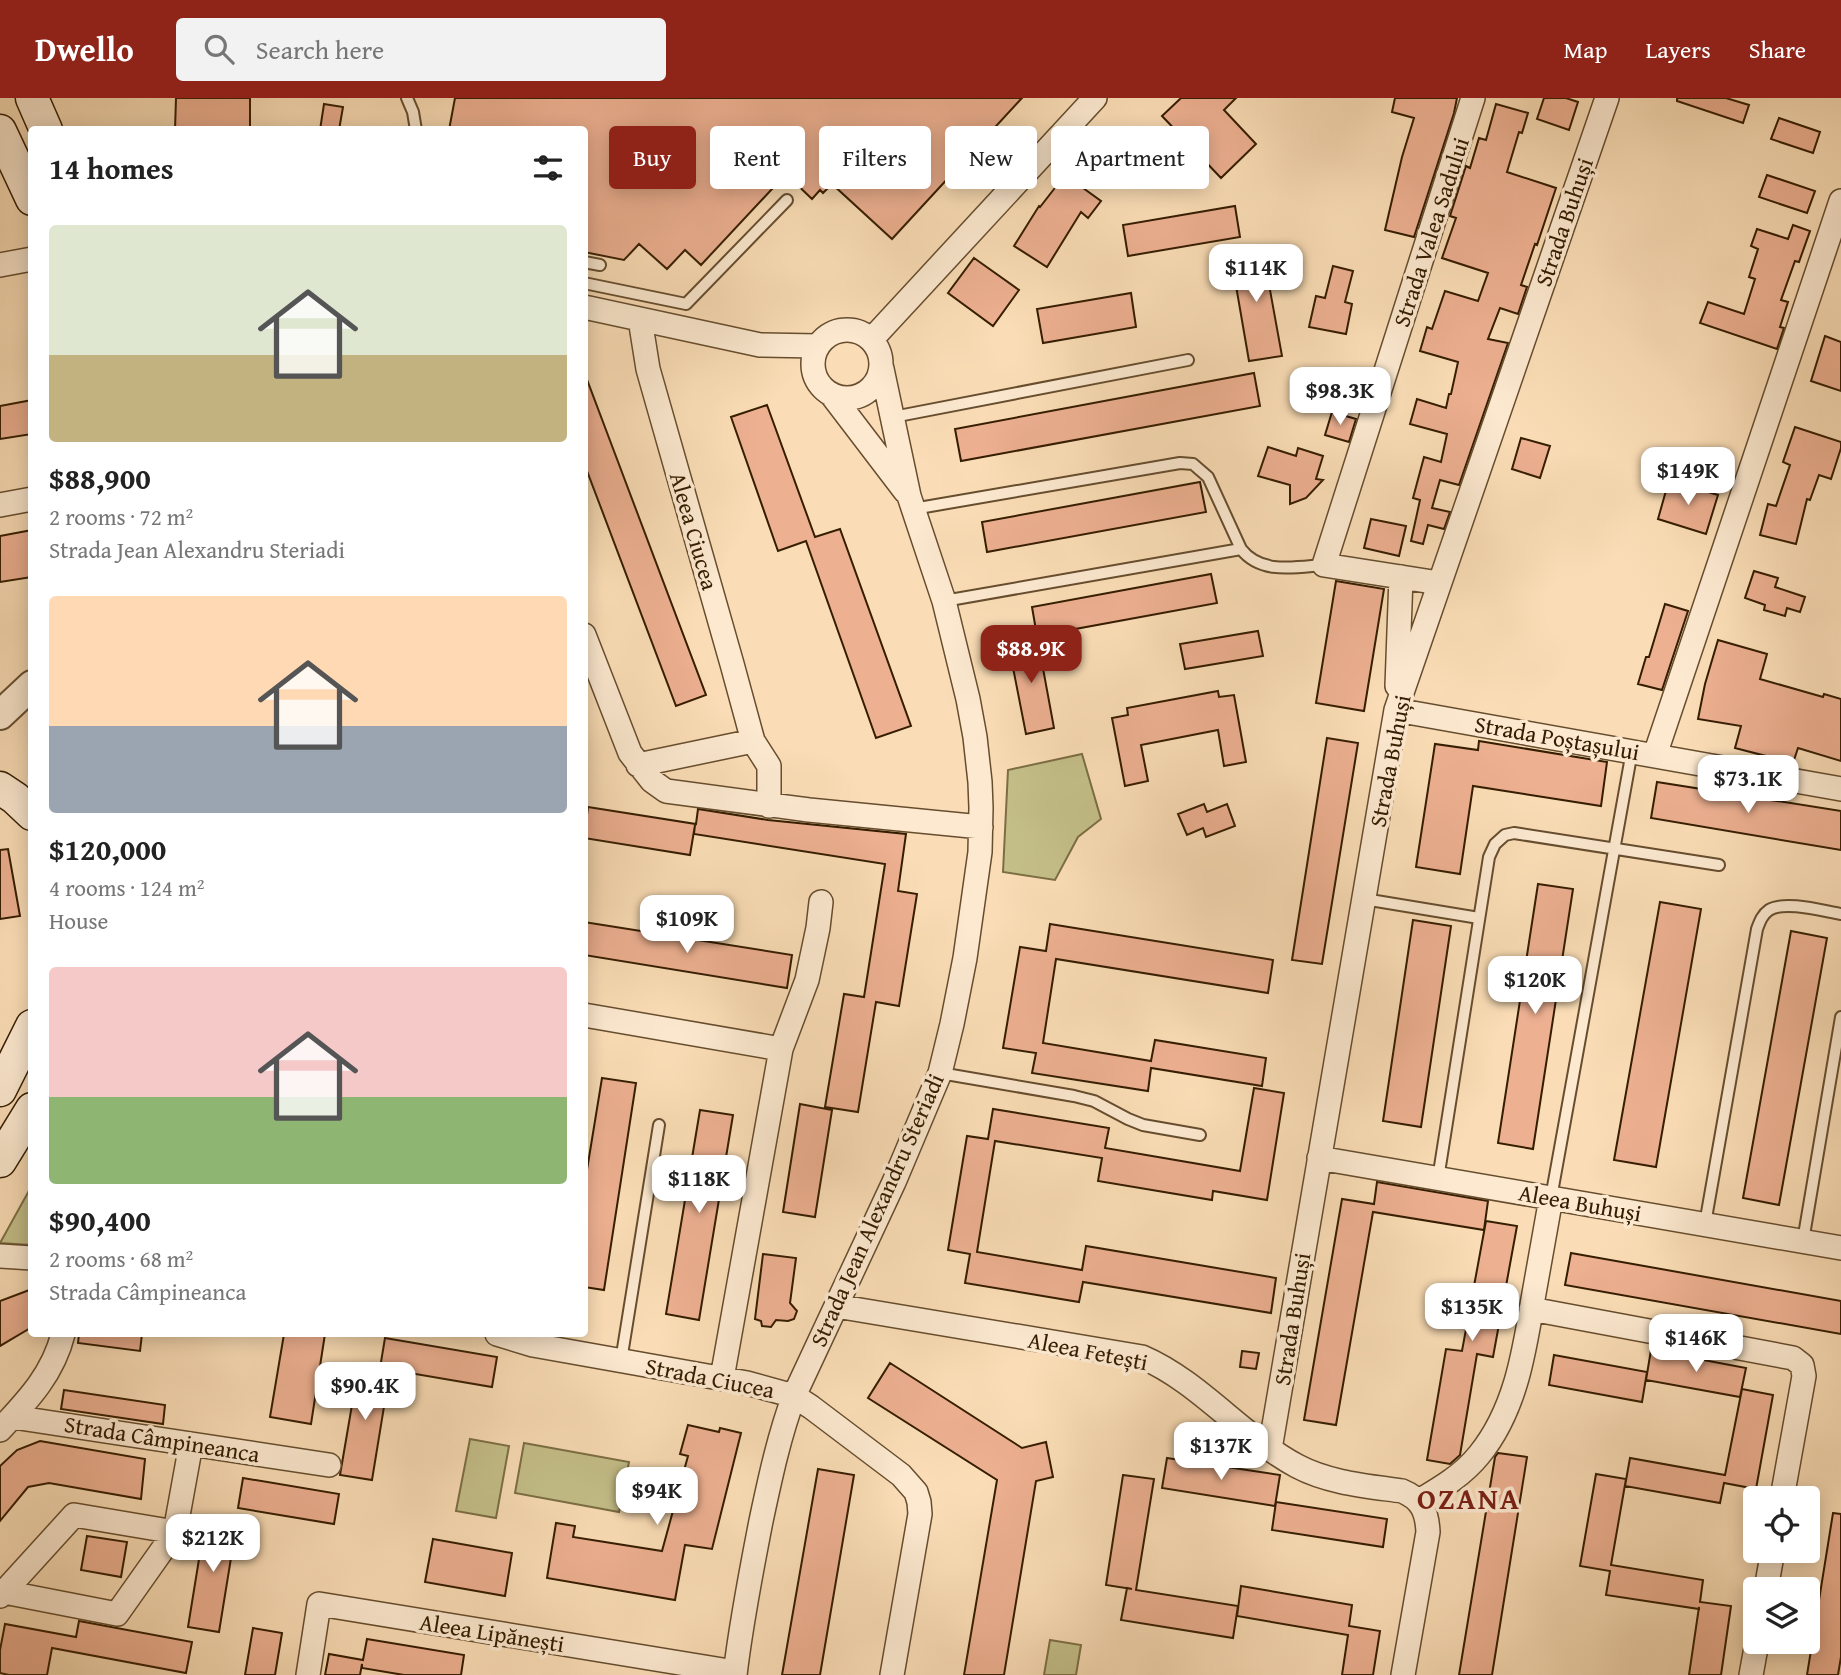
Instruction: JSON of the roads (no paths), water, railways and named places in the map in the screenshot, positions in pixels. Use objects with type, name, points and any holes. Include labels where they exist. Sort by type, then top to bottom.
[{"type":"main road","points":[[32,98],[44,126]]},
{"type":"main road","points":[[0,131],[28,190]]},
{"type":"main road","points":[[0,787],[28,810]]},
{"type":"main road","points":[[0,1090],[28,1034]]},
{"type":"main road","points":[[0,1161],[28,1116]]},
{"type":"street","points":[[872,339],[1095,98]]},
{"type":"street","name":"Strada Valea Sadului","points":[[1324,565],[1473,98]]},
{"type":"street","name":"Strada Buhuși","points":[[1270,1449],[1396,710],[1607,98]]},
{"type":"street","points":[[1655,755],[1841,201]]},
{"type":"street","points":[[0,265],[28,260]]},
{"type":"street","points":[[588,308],[760,345],[818,346]]},
{"type":"street","name":"Aleea Ciucea","points":[[640,319],[648,369],[752,741],[769,766],[769,806]]},
{"type":"street","points":[[845,330],[860,332],[872,339],[881,358],[881,369],[872,389],[863,395],[841,398],[831,394],[818,382],[813,365],[814,355],[818,346],[829,335],[845,330]]},
{"type":"street","points":[[760,345],[815,374]]},
{"type":"street","name":"Strada Jean Alexandru Steriadi","points":[[735,1673],[765,1501],[786,1417],[894,1182],[940,1073],[965,958],[978,876],[981,827],[975,737],[944,601],[911,502],[881,369]]},
{"type":"street","name":"Strada Jean Alexandru Steriadi","points":[[831,394],[911,502]]},
{"type":"street","points":[[0,505],[28,500]]},
{"type":"street","points":[[1324,565],[1439,583]]},
{"type":"street","points":[[1396,710],[1401,577]]},
{"type":"street","points":[[588,657],[594,691],[638,765],[652,781],[666,791],[769,806],[981,827]]},
{"type":"street","points":[[0,715],[28,689]]},
{"type":"street","name":"Strada Poștașului","points":[[1396,710],[1841,789]]},
{"type":"street","points":[[638,765],[752,741]]},
{"type":"street","points":[[0,787],[28,793]]},
{"type":"street","points":[[722,1378],[781,1049],[807,980],[821,902]]},
{"type":"street","points":[[588,1016],[781,1049]]},
{"type":"street","name":"Aleea Buhuși","points":[[1319,1158],[1841,1248]]},
{"type":"street","points":[[1403,1675],[1428,1532],[1425,1510],[1419,1501],[1461,1474],[1478,1457],[1492,1438],[1513,1394],[1523,1357],[1551,1198]]},
{"type":"street","points":[[0,1256],[28,1258]]},
{"type":"street","name":"Aleea Fetești","points":[[836,1306],[1142,1357],[1176,1376],[1270,1449],[1295,1465],[1318,1475],[1402,1491],[1419,1501]]},
{"type":"street","points":[[1531,1308],[1793,1357],[1802,1365],[1804,1376],[1784,1486]]},
{"type":"street","points":[[6,1424],[51,1368],[62,1337]]},
{"type":"street","name":"Strada Ciucea","points":[[521,1338],[621,1361],[722,1378],[794,1396],[901,1475],[916,1492],[919,1502],[918,1526],[892,1675]]},
{"type":"street","name":"Strada Câmpineanca","points":[[6,1424],[191,1444],[329,1465]]},
{"type":"street","points":[[2,1594],[117,1614],[175,1532],[191,1444]]},
{"type":"street","points":[[2,1594],[74,1516],[175,1532]]},
{"type":"street","name":"Aleea Lipănești","points":[[307,1675],[319,1604],[735,1673]]},
{"type":"street","points":[[1751,1675],[1755,1654]]},
{"type":"lane","points":[[407,98],[415,126]]},
{"type":"lane","points":[[588,285],[687,304],[787,200]]},
{"type":"lane","points":[[588,263],[600,265]]},
{"type":"lane","points":[[893,417],[1188,360]]},
{"type":"lane","points":[[911,502],[1180,463],[1194,464],[1208,477],[1241,549],[1255,562],[1286,568],[1324,565]]},
{"type":"lane","points":[[944,601],[1241,549]]},
{"type":"lane","points":[[1551,1198],[1632,751]]},
{"type":"lane","points":[[1438,1178],[1489,857],[1495,844],[1505,835],[1514,833],[1718,866]]},
{"type":"lane","points":[[1364,899],[1479,918]]},
{"type":"lane","points":[[1705,1224],[1761,917],[1770,909],[1782,905],[1841,914]]},
{"type":"lane","points":[[1802,1241],[1841,1017]]},
{"type":"lane","points":[[940,1073],[1074,1096],[1094,1101],[1143,1125],[1200,1135]]},
{"type":"lane","points":[[621,1361],[659,1125]]},
{"type":"district","name":"OZANA","points":[[1469,1499]]}]
